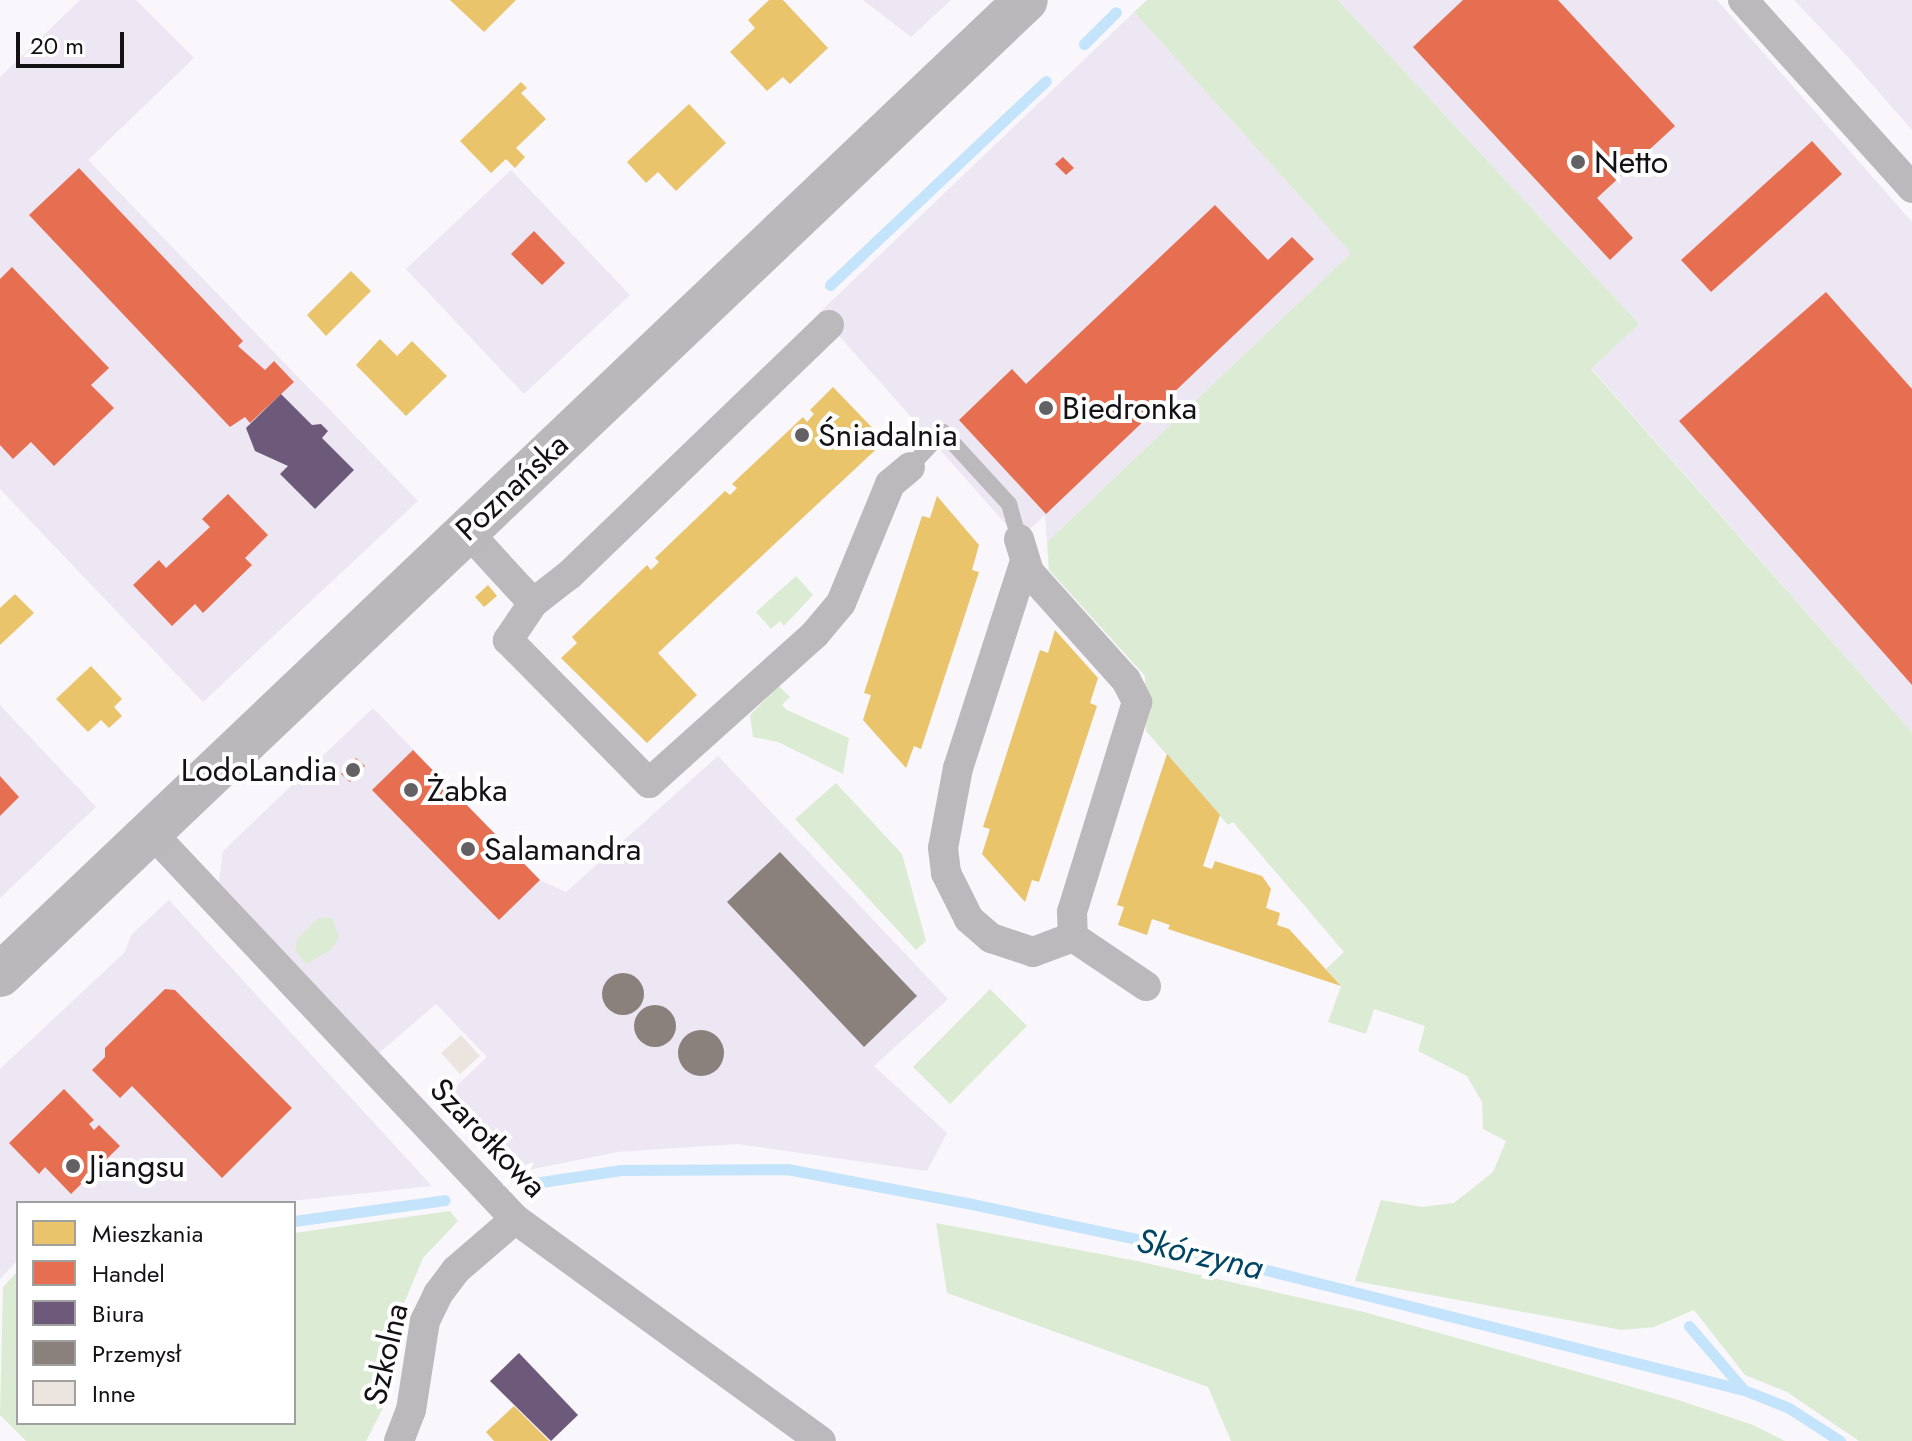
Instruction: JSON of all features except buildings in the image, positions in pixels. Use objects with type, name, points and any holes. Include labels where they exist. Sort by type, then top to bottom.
[{"type":"street","name":"Poznańska","points":[[0,975],[1026,0]]},
{"type":"street","points":[[1743,0],[1912,188]]},
{"type":"street","points":[[829,325],[569,575],[533,603],[508,640],[649,783],[832,614],[890,484],[910,467]]},
{"type":"street","points":[[466,530],[533,603]]},
{"type":"street","points":[[1021,551],[958,768],[943,848],[946,873],[969,919],[991,938],[1033,952],[1073,937]]},
{"type":"street","points":[[1021,551],[1126,680],[1137,702],[1072,912],[1073,937]]},
{"type":"street","name":"Szarotkowa","points":[[151,832],[515,1219],[821,1441]]},
{"type":"street","points":[[1073,937],[1146,986]]},
{"type":"street","name":"Szkolna","points":[[399,1441],[411,1410],[425,1321],[438,1294],[456,1270],[515,1219]]},
{"type":"lane","points":[[910,467],[943,432],[1009,504],[1021,551]]},
{"type":"shaded area","points":[[80,0],[136,0],[194,58],[88,160],[418,501],[203,702],[0,489],[0,77]]},
{"type":"shaded area","points":[[863,0],[951,0],[911,37]]},
{"type":"shaded area","points":[[1338,0],[1717,0],[1912,222],[1912,732],[1591,368],[1639,324]]},
{"type":"shaded area","points":[[1794,0],[1912,0],[1912,130],[1848,57]]},
{"type":"shaded area","name":"Biedronka","points":[[1134,12],[1351,253],[1047,542],[1045,515],[1019,539],[819,313]]},
{"type":"shaded area","points":[[511,170],[630,295],[524,394],[406,269]]},
{"type":"shaded area","points":[[0,705],[96,807],[0,898]]},
{"type":"shaded area","points":[[373,708],[540,880],[566,892],[718,756],[948,999],[874,1066],[947,1133],[927,1171],[737,1144],[618,1152],[528,1170],[452,1090],[487,1057],[436,1004],[379,1053],[219,882],[223,851]]},
{"type":"shaded area","points":[[169,900],[432,1186],[291,1201],[16,1201],[16,1262],[0,1279],[0,1069],[125,952],[131,935]]},
{"type":"green space","points":[[1147,0],[1338,0],[1639,324],[1591,369],[1912,732],[1912,1441],[1859,1441],[1787,1392],[1745,1375],[1694,1310],[1654,1327],[1622,1330],[1355,1281],[1381,1200],[1422,1207],[1454,1203],[1493,1172],[1506,1141],[1483,1129],[1482,1102],[1467,1076],[1418,1051],[1425,1026],[1374,1009],[1366,1034],[1328,1022],[1341,986],[1326,969],[1344,952],[1233,822],[1228,825],[1146,731],[1145,676],[1049,570],[1047,542],[1351,253],[1134,12]]},
{"type":"green space","points":[[796,576],[813,595],[784,626],[780,621],[771,629],[756,612]]},
{"type":"green space","points":[[779,686],[790,697],[782,705],[787,710],[849,738],[843,774],[778,742],[753,737],[750,715]]},
{"type":"green space","points":[[836,783],[902,854],[926,941],[916,950],[795,819]]},
{"type":"green space","points":[[318,918],[332,918],[339,937],[331,950],[306,964],[295,951],[297,939]]},
{"type":"green space","points":[[990,989],[1027,1026],[950,1104],[913,1067]]},
{"type":"green space","points":[[450,1211],[458,1221],[423,1258],[402,1308],[384,1406],[366,1441],[26,1441],[0,1415],[3,1287],[16,1273],[16,1425],[296,1425],[296,1233]]},
{"type":"green space","points":[[936,1223],[1137,1261],[1364,1312],[1675,1399],[1753,1425],[1785,1441],[1231,1441],[1208,1387],[947,1293]]},
{"type":"waterway","points":[[1084,44],[1116,12]]},
{"type":"waterway","points":[[830,285],[1046,81]]},
{"type":"waterway","name":"Skórzyna","points":[[541,1182],[621,1170],[787,1169],[967,1203],[1183,1249],[1744,1390],[1789,1408],[1840,1441]]},
{"type":"waterway","name":"Skórzyna","points":[[296,1221],[445,1200]]},
{"type":"waterway","points":[[1689,1326],[1743,1389]]},
{"type":"place","name":"Netto","points":[[1578,162]]},
{"type":"place","name":"Biedronka","points":[[1046,408]]},
{"type":"place","name":"Śniadalnia","points":[[802,435]]},
{"type":"place","name":"LodoLandia","points":[[353,770]]},
{"type":"place","name":"Żabka","points":[[411,790]]},
{"type":"place","name":"Salamandra","points":[[468,849]]},
{"type":"place","name":"Jiangsu","points":[[73,1166]]}]
